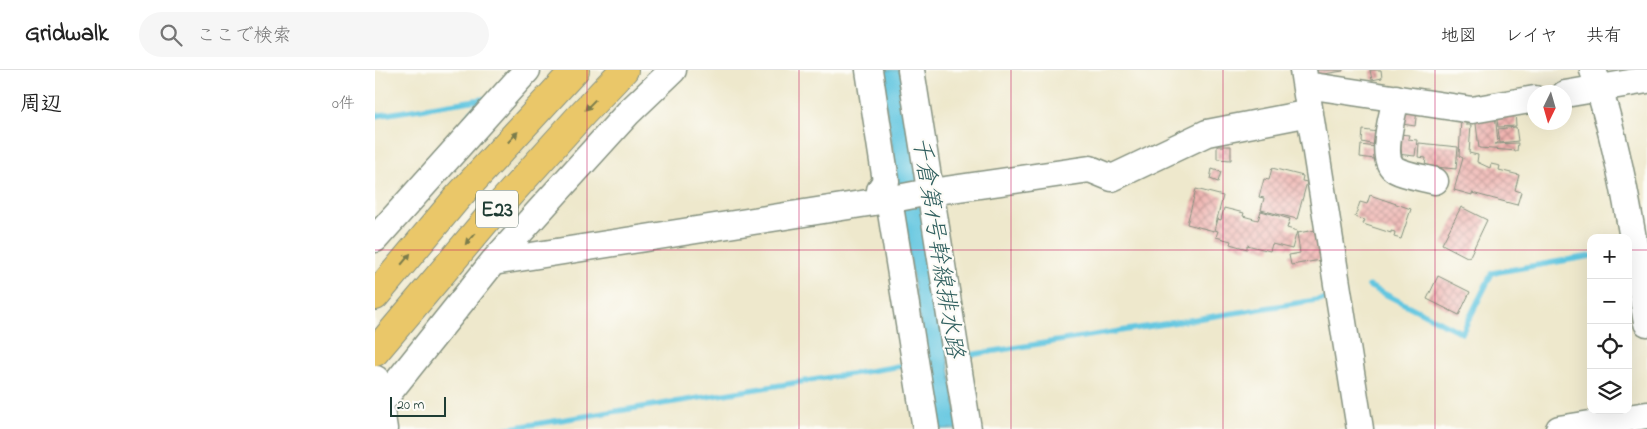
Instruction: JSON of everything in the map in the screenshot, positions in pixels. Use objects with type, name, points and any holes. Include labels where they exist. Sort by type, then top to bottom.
[{"type":"highway","name":"E23","points":[[375,296],[457,198],[575,70]]},
{"type":"highway","name":"E23","points":[[375,352],[489,217],[624,70]]},
{"type":"street","points":[[375,239],[527,70]]},
{"type":"street","points":[[384,429],[377,397],[493,262],[628,113],[673,70]]},
{"type":"street","points":[[869,70],[886,181],[880,190],[891,200],[926,429]]},
{"type":"street","points":[[911,70],[927,192],[968,429]]},
{"type":"street","points":[[1360,429],[1304,77],[1396,98],[1472,110],[1527,100]]},
{"type":"street","points":[[1596,79],[1625,189],[1647,323]]},
{"type":"street","points":[[1572,91],[1596,79],[1647,80]]},
{"type":"street","points":[[1396,98],[1387,151],[1388,161],[1395,170],[1435,181]]},
{"type":"street","points":[[493,262],[891,200],[927,192],[1090,169],[1112,178],[1207,133],[1310,113]]},
{"type":"street","points":[[1559,429],[1647,415]]},
{"type":"water","points":[[880,70],[902,70],[959,429],[937,429]]},
{"type":"building","points":[[1316,70],[1343,70],[1343,71],[1317,75]]},
{"type":"building","points":[[1370,70],[1381,70],[1382,78],[1372,80]]},
{"type":"building","points":[[1404,109],[1417,110],[1415,126],[1402,124]]},
{"type":"building","points":[[1515,111],[1516,126],[1498,127],[1496,113]]},
{"type":"building","points":[[1495,114],[1498,143],[1494,144],[1518,143],[1517,151],[1479,148],[1475,116]]},
{"type":"building","points":[[1461,118],[1466,119],[1466,125],[1471,125],[1469,153],[1478,155],[1477,162],[1490,168],[1491,164],[1500,166],[1499,170],[1519,175],[1515,190],[1521,192],[1517,205],[1454,190],[1463,158],[1459,156]]},
{"type":"building","points":[[1516,127],[1518,141],[1500,143],[1498,129]]},
{"type":"building","points":[[1363,130],[1378,132],[1376,145],[1362,142]]},
{"type":"building","points":[[1399,134],[1409,135],[1408,139],[1417,140],[1415,156],[1397,154]]},
{"type":"building","points":[[1419,143],[1458,147],[1456,169],[1425,166],[1426,158],[1418,157]]},
{"type":"building","points":[[1361,145],[1376,147],[1374,159],[1360,157]]},
{"type":"building","points":[[1217,146],[1231,146],[1231,160],[1217,159]]},
{"type":"building","points":[[1272,168],[1303,176],[1302,181],[1307,182],[1297,219],[1261,210],[1264,198],[1259,197],[1264,179],[1269,180]]},
{"type":"building","points":[[1212,169],[1221,172],[1218,182],[1210,179]]},
{"type":"building","points":[[1196,189],[1223,196],[1214,231],[1187,224]]},
{"type":"building","points":[[1370,195],[1411,209],[1401,239],[1394,237],[1395,232],[1391,231],[1391,233],[1363,224],[1365,220],[1355,217],[1360,202],[1367,204]]},
{"type":"building","points":[[1461,207],[1487,220],[1469,258],[1442,244]]},
{"type":"building","points":[[1224,208],[1244,213],[1243,216],[1258,220],[1261,211],[1290,219],[1287,228],[1297,231],[1292,249],[1272,244],[1270,251],[1247,245],[1247,249],[1230,244],[1231,241],[1216,237],[1218,231],[1215,230],[1218,219],[1221,220]]},
{"type":"building","points":[[1316,230],[1321,260],[1291,265],[1289,255],[1300,253],[1297,233]]},
{"type":"building","points":[[1438,276],[1470,292],[1459,315],[1427,299]]},
{"type":"waterway","points":[[375,116],[483,99]]},
{"type":"waterway","points":[[467,117],[483,99]]},
{"type":"waterway","points":[[1369,286],[1462,333],[1492,273],[1587,257]]},
{"type":"waterway","name":"千倉第1号幹線排水路","points":[[963,356],[1329,298]]},
{"type":"waterway","points":[[504,429],[907,365]]}]
